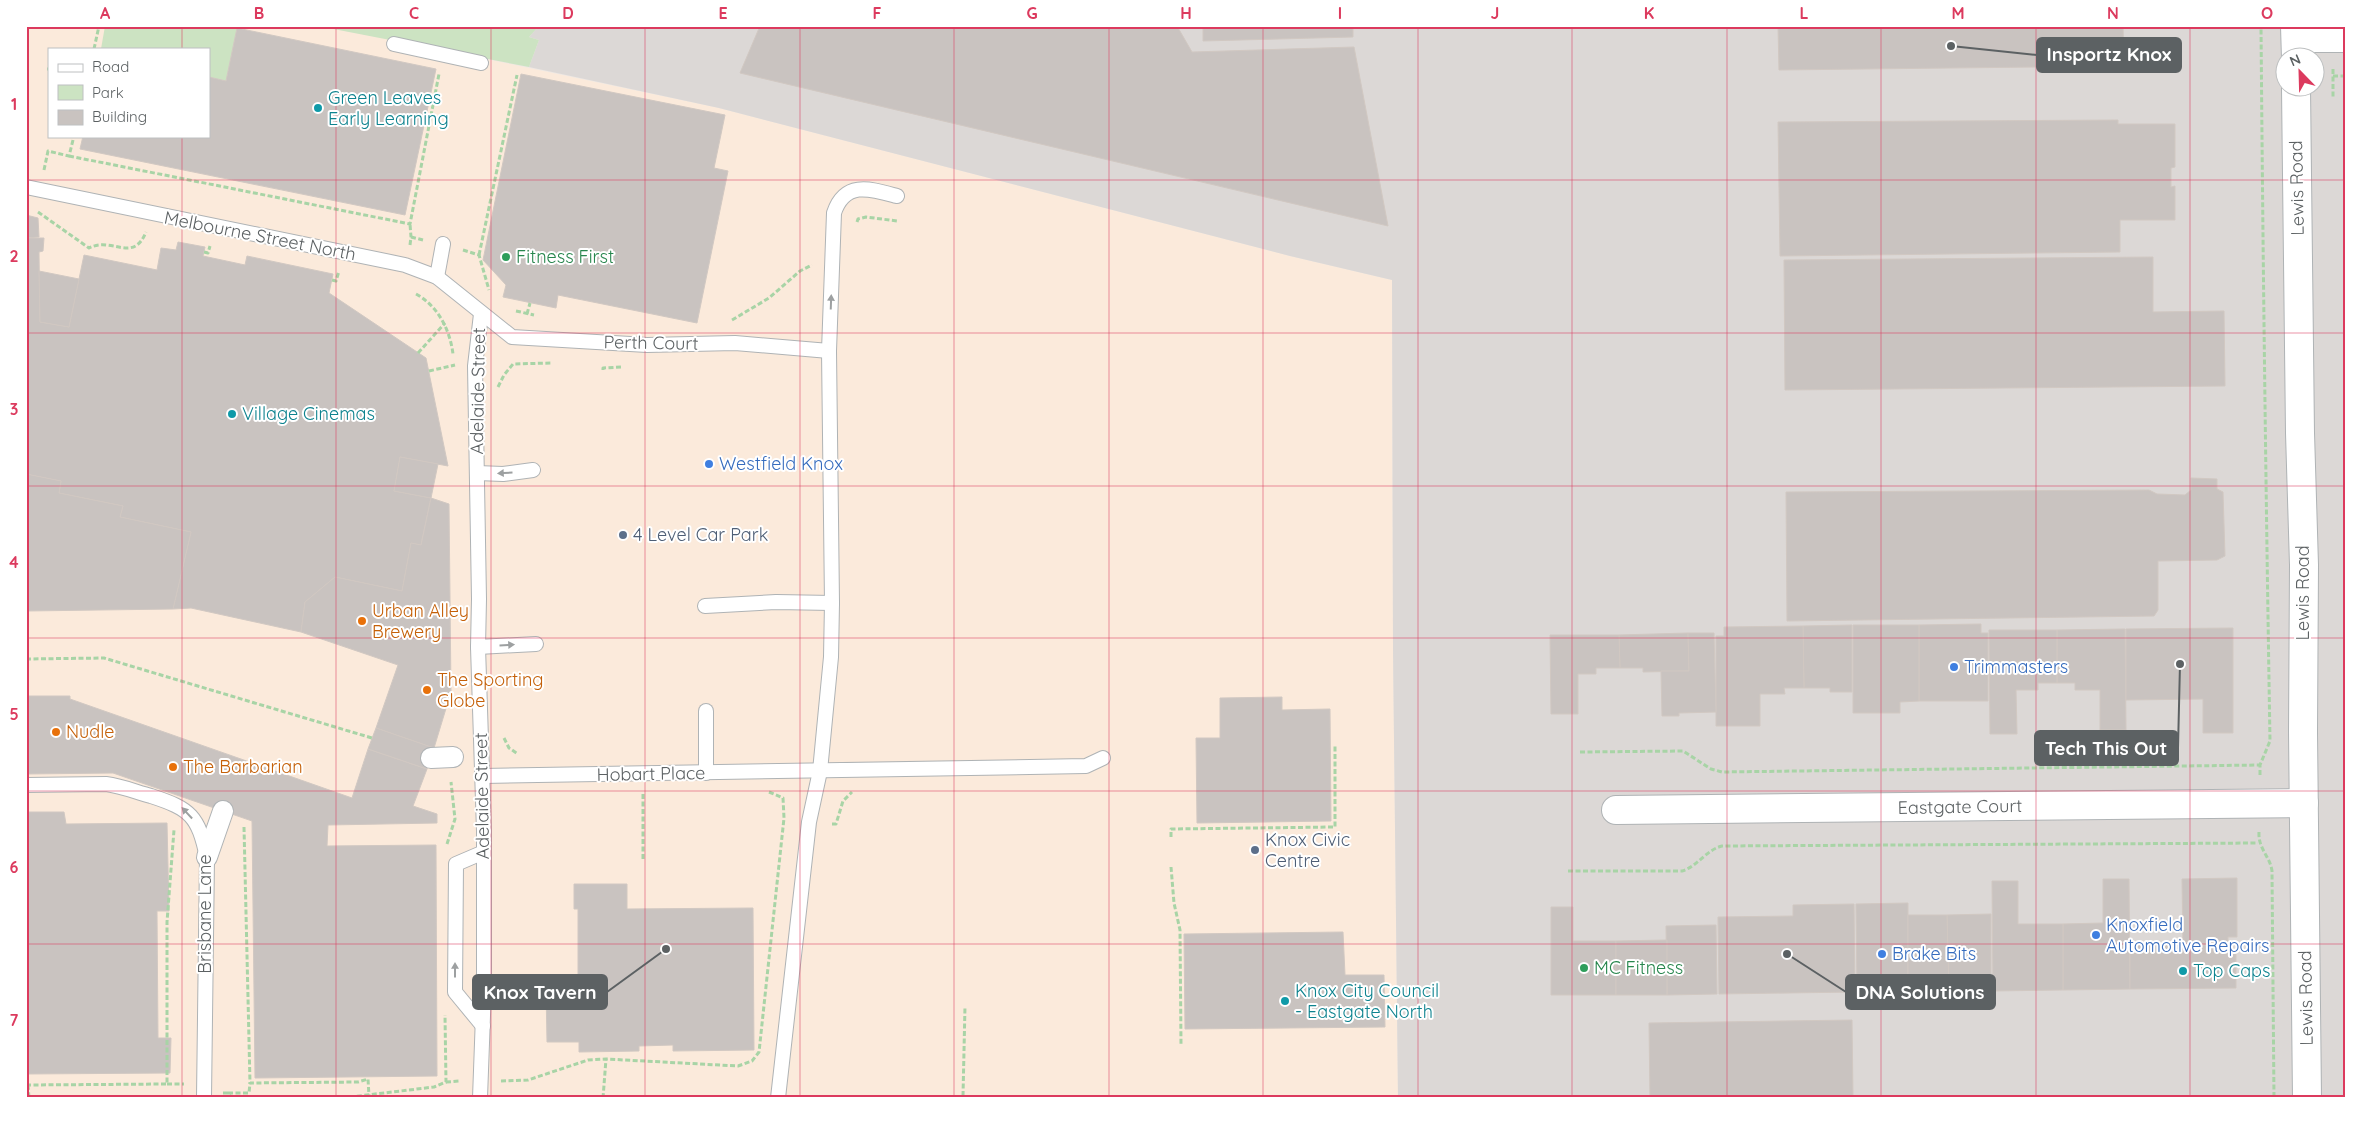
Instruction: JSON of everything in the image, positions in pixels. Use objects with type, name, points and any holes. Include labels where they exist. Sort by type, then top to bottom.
[{"type":"street","points":[[2296,41],[2346,38]]},
{"type":"street","name":"Lewis Road","points":[[2296,98],[2300,433],[2304,565],[2304,803],[2308,1098]]},
{"type":"street","points":[[430,758],[453,758]]},
{"type":"street","name":"Eastgate Court","points":[[1616,810],[2304,803]]},
{"type":"street","points":[[207,857],[223,811]]},
{"type":"lane","points":[[394,44],[481,63]]},
{"type":"lane","name":"Melbourne Street North","points":[[26,186],[405,265],[436,277],[481,314]]},
{"type":"lane","points":[[778,1098],[809,822],[820,770],[831,657],[829,351],[834,213],[837,203],[842,197],[850,191],[861,188],[897,196]]},
{"type":"lane","points":[[436,277],[443,244]]},
{"type":"lane","points":[[481,314],[512,338]]},
{"type":"lane","name":"Adelaide Street","points":[[480,1098],[483,1026],[484,852],[478,647],[475,366],[481,314]]},
{"type":"lane","name":"Perth Court","points":[[512,338],[647,345],[735,343],[829,351]]},
{"type":"lane","points":[[477,473],[503,474],[533,470]]},
{"type":"lane","points":[[705,606],[776,602],[832,603]]},
{"type":"lane","points":[[478,647],[536,644]]},
{"type":"lane","points":[[706,710],[706,773]]},
{"type":"lane","name":"Hobart Place","points":[[483,776],[1086,766],[1103,758]]},
{"type":"lane","name":"Brisbane Lane","points":[[26,785],[106,784],[178,805],[191,815],[203,840],[207,857],[204,1098]]},
{"type":"lane","points":[[483,1026],[455,992],[455,982],[456,864],[484,852]]},
{"type":"path","points":[[94,48],[99,26]]},
{"type":"path","points":[[2260,775],[2260,765],[2270,741],[2264,434],[2261,26]]},
{"type":"path","points":[[69,156],[410,224],[439,71],[432,52]]},
{"type":"path","points":[[2333,69],[2333,98]]},
{"type":"path","points":[[490,294],[479,255],[517,75]]},
{"type":"path","points":[[2333,76],[2346,76]]},
{"type":"path","points":[[35,210],[89,248],[96,244],[134,248],[142,243],[146,231],[155,233]]},
{"type":"path","points":[[856,225],[858,219],[866,217],[896,221]]},
{"type":"path","points":[[412,237],[479,255]]},
{"type":"path","points":[[201,243],[220,247]]},
{"type":"path","points":[[204,252],[208,252],[210,245]]},
{"type":"path","points":[[726,322],[748,312],[769,298],[807,266],[833,264]]},
{"type":"path","points":[[330,269],[346,272]]},
{"type":"path","points":[[332,280],[336,281],[339,271]]},
{"type":"path","points":[[410,291],[434,309],[444,323],[451,338],[455,375]]},
{"type":"path","points":[[527,314],[530,303]]},
{"type":"path","points":[[498,394],[498,387],[504,375],[513,364],[514,310],[537,316]]},
{"type":"path","points":[[418,353],[444,323]]},
{"type":"path","points":[[513,364],[560,362]]},
{"type":"path","points":[[609,362],[628,362]]},
{"type":"path","points":[[429,371],[455,365]]},
{"type":"path","points":[[603,370],[603,368],[608,368]]},
{"type":"path","points":[[26,659],[104,658],[372,738]]},
{"type":"path","points":[[503,734],[504,740],[510,748],[518,754],[524,755]]},
{"type":"path","points":[[1171,837],[1171,829],[1335,827],[1335,746]]},
{"type":"path","points":[[1580,752],[1682,751],[1711,769],[1722,772],[2260,765]]},
{"type":"path","points":[[446,852],[455,819],[451,780],[453,758]]},
{"type":"path","points":[[643,774],[643,858]]},
{"type":"path","points":[[342,1098],[391,1095],[434,1087],[446,1082],[528,1080],[588,1060],[606,1059],[738,1066],[748,1063],[758,1055],[784,818],[783,798],[772,795],[766,788]]},
{"type":"path","points":[[832,824],[836,824],[843,801],[849,794],[858,789]]},
{"type":"path","points":[[784,818],[792,820]]},
{"type":"path","points":[[2259,830],[2258,843],[2272,871],[2274,1098]]},
{"type":"path","points":[[1568,871],[1682,870],[1695,866],[1712,851],[1722,846],[2258,843]]},
{"type":"path","points":[[1171,866],[1174,903],[1180,930],[1181,1044]]},
{"type":"path","points":[[445,1005],[446,1082]]},
{"type":"path","points":[[963,1096],[965,1006]]},
{"type":"path","points":[[603,1098],[606,1059]]},
{"type":"path","points":[[368,1079],[369,1096]]},
{"type":"path","points":[[228,1093],[249,1092],[250,1083]]},
{"type":"path","points":[[167,1084],[184,1084]]},
{"type":"path","points":[[28,1085],[29,1098]]},
{"type":"shaded area","name":"Westfield Knox","points":[[26,26],[318,26],[401,41],[719,108],[1290,256],[1392,280],[1393,649],[1398,1098],[26,1098]]},
{"type":"shaded area","points":[[539,26],[2346,26],[2346,1098],[1398,1098],[1393,649],[1392,280],[1290,256],[719,108],[529,67],[539,40],[529,37]]},
{"type":"green space","points":[[105,26],[237,28],[226,81],[210,77],[210,48],[101,48]]},
{"type":"green space","points":[[318,26],[539,26],[529,37],[539,40],[529,67]]},
{"type":"building","points":[[760,26],[1177,26],[1192,52],[1354,47],[1388,226],[740,73]]},
{"type":"building","points":[[1203,26],[1353,26],[1353,37],[1203,41]]},
{"type":"building","points":[[1778,26],[2123,26],[2124,66],[1779,70]]},
{"type":"building","name":"Green Leaves Early Learning","points":[[237,28],[436,69],[405,215],[80,149],[83,138],[210,138],[210,77],[226,81]]},
{"type":"building","points":[[521,74],[725,115],[714,168],[728,171],[697,323],[558,295],[556,308],[503,297],[506,285],[483,260]]},
{"type":"building","points":[[2118,120],[2118,124],[2175,124],[2175,167],[2171,168],[2171,187],[2175,186],[2175,220],[2120,220],[2120,252],[1780,256],[1778,122]]},
{"type":"building","points":[[26,215],[38,218],[39,237],[26,238]]},
{"type":"building","name":"Village Cinemas","points":[[26,238],[44,238],[43,251],[39,252],[40,322],[69,327],[84,255],[157,270],[161,248],[176,250],[178,242],[205,247],[203,256],[245,265],[247,256],[333,274],[329,293],[426,358],[448,466],[400,457],[394,491],[431,498],[421,545],[411,543],[402,591],[335,577],[305,602],[301,632],[191,608],[173,609],[191,532],[120,517],[123,506],[59,493],[61,481],[26,474]]},
{"type":"building","points":[[2153,257],[2153,312],[2224,311],[2225,386],[1785,390],[1784,260]]},
{"type":"building","points":[[39,271],[79,279],[69,327],[40,322]]},
{"type":"building","points":[[400,457],[438,464],[431,498],[394,491]]},
{"type":"building","points":[[26,474],[61,481],[59,493],[123,506],[120,517],[191,532],[173,609],[26,611]]},
{"type":"building","points":[[2191,478],[2217,479],[2217,489],[2223,492],[2225,556],[2217,560],[2158,561],[2158,610],[2154,616],[1787,621],[1786,492],[2149,490],[2157,494],[2185,495],[2191,490]]},
{"type":"building","points":[[431,498],[449,504],[451,692],[434,748],[376,728],[398,665],[301,632],[305,602],[335,577],[402,591],[411,543],[421,545]]},
{"type":"building","name":"Trimmasters","points":[[1981,624],[1981,633],[1988,633],[1988,701],[1919,701],[1919,625]]},
{"type":"building","points":[[1852,625],[1852,692],[1830,692],[1830,688],[1804,688],[1803,626]]},
{"type":"building","points":[[1853,625],[1919,625],[1919,701],[1900,702],[1900,713],[1853,713]]},
{"type":"building","points":[[1803,626],[1804,688],[1784,688],[1785,694],[1760,694],[1760,726],[1716,726],[1716,636],[1724,636],[1724,627]]},
{"type":"building","points":[[2233,628],[2233,733],[2203,733],[2203,699],[2126,700],[2126,629]]},
{"type":"building","points":[[2125,629],[2126,730],[2100,730],[2100,690],[2075,690],[2075,683],[2057,683],[2057,630]]},
{"type":"building","points":[[1989,630],[2057,630],[2057,683],[2038,683],[2038,690],[2016,690],[2017,734],[1990,734]]},
{"type":"building","points":[[1688,633],[1689,671],[1643,672],[1643,668],[1620,668],[1619,635]]},
{"type":"building","points":[[1688,633],[1714,633],[1716,712],[1679,713],[1679,716],[1662,716],[1661,671],[1689,671]]},
{"type":"building","points":[[1550,635],[1619,635],[1620,668],[1596,668],[1596,674],[1578,674],[1578,714],[1551,714]]},
{"type":"building","points":[[26,696],[70,696],[70,699],[352,798],[368,749],[427,769],[413,806],[437,814],[437,823],[328,825],[327,846],[436,845],[437,1076],[255,1078],[252,821],[113,773],[26,774]]},
{"type":"building","points":[[1282,697],[1282,710],[1330,709],[1331,821],[1197,823],[1196,738],[1220,738],[1220,698]]},
{"type":"building","points":[[376,728],[434,748],[427,769],[368,749]]},
{"type":"building","points":[[26,812],[64,812],[66,824],[167,823],[169,911],[157,911],[158,1038],[171,1038],[170,1073],[26,1074]]},
{"type":"building","points":[[2237,878],[2237,937],[2228,937],[2228,945],[2183,945],[2182,879]]},
{"type":"building","name":"Knoxfield Automotive Repairs","points":[[2103,879],[2129,879],[2130,989],[2063,990],[2063,924],[2103,923]]},
{"type":"building","points":[[1992,881],[2018,881],[2018,924],[2063,924],[2063,990],[1993,991]]},
{"type":"building","points":[[574,884],[627,884],[627,909],[753,908],[754,1050],[673,1051],[673,1045],[639,1046],[639,1051],[579,1052],[579,1042],[547,1042],[546,989],[578,989],[578,909],[574,909]]},
{"type":"building","name":"Brake Bits","points":[[1908,903],[1908,992],[1857,993],[1856,904]]},
{"type":"building","points":[[1854,904],[1855,992],[1719,994],[1718,917],[1793,916],[1793,905]]},
{"type":"building","name":"MC Fitness","points":[[1551,907],[1573,907],[1573,941],[1616,941],[1616,995],[1551,995]]},
{"type":"building","points":[[1991,914],[1991,991],[1949,992],[1947,915]]},
{"type":"building","points":[[1908,915],[1947,915],[1949,992],[1908,992]]},
{"type":"building","points":[[1716,925],[1717,994],[1667,995],[1666,926]]},
{"type":"building","name":"Knox City Council - Eastgate North","points":[[1343,932],[1345,975],[1384,975],[1385,1027],[1185,1029],[1184,934]]},
{"type":"building","name":"MC Fitness","points":[[1667,940],[1667,995],[1616,995],[1616,941]]},
{"type":"building","name":"Top Caps","points":[[2130,945],[2228,945],[2228,954],[2236,953],[2236,988],[2130,989]]},
{"type":"building","points":[[1852,1020],[1853,1098],[1650,1098],[1649,1023]]},
{"type":"place","name":"Insportz Knox","points":[[1951,46]]},
{"type":"place","name":"Green Leaves Early Learning","points":[[318,108]]},
{"type":"place","name":"Fitness First","points":[[506,257]]},
{"type":"place","name":"Village Cinemas","points":[[232,414]]},
{"type":"place","name":"Westfield Knox","points":[[709,464]]},
{"type":"place","name":"4 Level Car Park","points":[[623,535]]},
{"type":"place","name":"Urban Alley Brewery","points":[[362,621]]},
{"type":"place","name":"Tech This Out","points":[[2180,664]]},
{"type":"place","name":"Trimmasters","points":[[1954,667]]},
{"type":"place","name":"The Sporting Globe","points":[[427,690]]},
{"type":"place","name":"Nudle","points":[[56,732]]},
{"type":"place","name":"The Barbarian","points":[[173,767]]},
{"type":"place","name":"Knox Civic Centre","points":[[1255,850]]},
{"type":"place","name":"Knoxfield Automotive Repairs","points":[[2096,935]]},
{"type":"place","name":"Knox Tavern","points":[[666,949]]},
{"type":"place","name":"DNA Solutions","points":[[1787,954]]},
{"type":"place","name":"Brake Bits","points":[[1882,954]]},
{"type":"place","name":"MC Fitness","points":[[1584,968]]},
{"type":"place","name":"Top Caps","points":[[2183,971]]},
{"type":"place","name":"Knox City Council - Eastgate North","points":[[1285,1001]]}]
